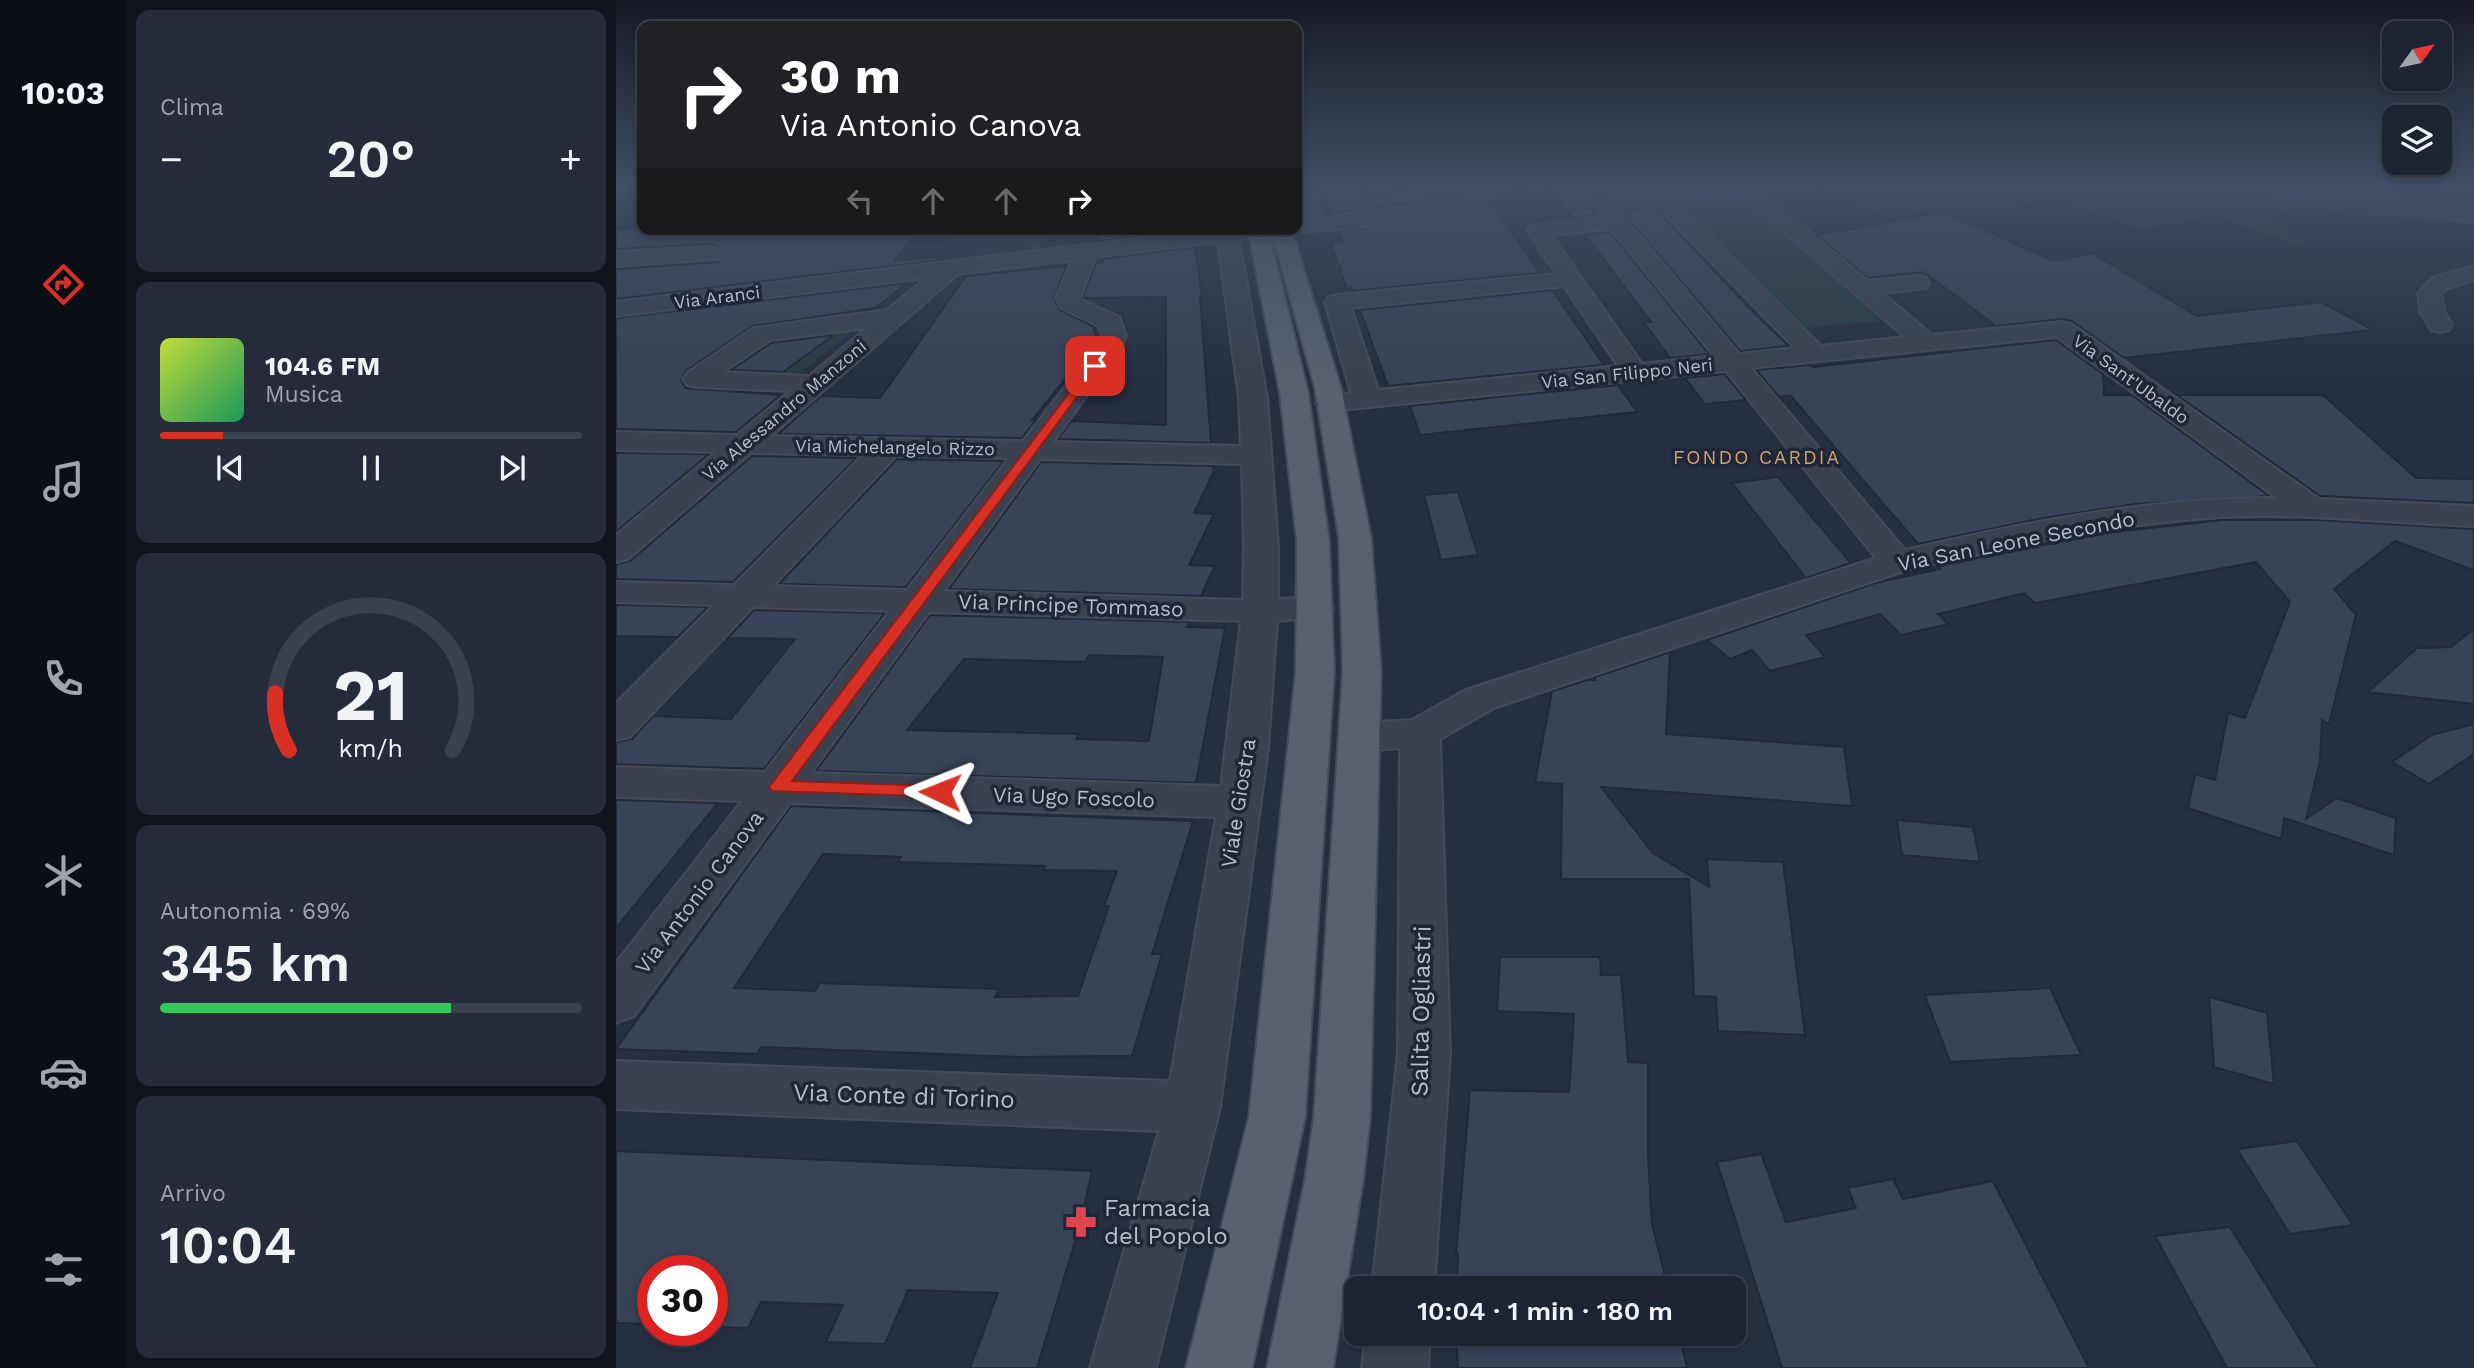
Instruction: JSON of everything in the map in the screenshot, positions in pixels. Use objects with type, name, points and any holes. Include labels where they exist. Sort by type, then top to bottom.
[{"type":"main road","points":[[1219,1368],[1277,1117],[1315,671],[1313,541],[1294,393],[1271,247]]},
{"type":"main road","points":[[1276,247],[1348,401],[1362,671],[1342,1117],[1334,1180],[1300,1368]]},
{"type":"street","name":"Via Aranci","points":[[616,309],[1127,247]]},
{"type":"street","name":"Viale Giostra","points":[[1123,1368],[1193,1107],[1248,748],[1260,611],[1257,455],[1253,398],[1266,247]]},
{"type":"street","points":[[1549,247],[1635,372]]},
{"type":"street","points":[[1637,247],[1897,562]]},
{"type":"street","points":[[1707,247],[1815,354]]},
{"type":"street","points":[[1814,247],[1925,342]]},
{"type":"street","name":"Via Antonio Canova","points":[[616,1001],[1110,346],[1114,336],[1110,322],[1069,303],[1068,298],[1086,252]]},
{"type":"street","points":[[616,259],[710,254]]},
{"type":"street","name":"Via Alessandro Manzoni","points":[[616,552],[951,269]]},
{"type":"street","points":[[2440,325],[2428,307],[2431,290],[2446,281],[2474,273]]},
{"type":"street","points":[[1348,401],[1337,302],[1571,279]]},
{"type":"street","points":[[1862,288],[1918,283]]},
{"type":"street","points":[[814,384],[696,379],[763,333],[893,317]]},
{"type":"street","name":"Via Sant'Ubaldo","points":[[1925,342],[2062,329],[2313,509]]},
{"type":"street","name":"Via San Filippo Neri","points":[[1348,401],[1925,342]]},
{"type":"street","name":"Via Michelangelo Rizzo","points":[[616,441],[1257,455]]},
{"type":"street","points":[[616,727],[888,447]]},
{"type":"street","name":"Via San Leone Secondo","points":[[1420,733],[1480,699],[1897,562],[2051,531],[2183,511],[2265,507],[2474,516]]},
{"type":"street","name":"Via Principe Tommaso","points":[[616,592],[1260,611],[1315,608]]},
{"type":"street","points":[[1359,737],[1420,733]]},
{"type":"street","name":"Salita Ogliastri","points":[[1404,1276],[1424,1054],[1420,733]]},
{"type":"street","name":"Via Ugo Foscolo","points":[[616,782],[1238,802]]},
{"type":"street","name":"Via Conte di Torino","points":[[616,1085],[1193,1107]]},
{"type":"street","points":[[1395,1368],[1397,1346]]},
{"type":"green space","points":[[1717,247],[1806,247],[1889,320],[1801,328]]},
{"type":"green space","points":[[849,328],[853,331],[801,372],[787,376],[736,374],[732,369],[771,339]]},
{"type":"building","points":[[616,247],[657,247],[616,249]]},
{"type":"building","points":[[717,247],[906,247],[895,261],[941,256],[935,261],[616,299],[616,269],[718,262],[723,255]]},
{"type":"building","points":[[1195,247],[1202,296],[1211,443],[1058,439],[1071,421],[1166,425],[1166,297],[1083,298],[1096,263],[1103,262],[1103,259]]},
{"type":"building","points":[[1332,247],[1522,247],[1540,273],[1353,291],[1352,288],[1347,289]]},
{"type":"building","points":[[1595,247],[1622,247],[1709,354],[1670,358],[1644,322],[1651,322]]},
{"type":"building","points":[[1652,247],[1692,247],[1789,346],[1740,351]]},
{"type":"building","points":[[1831,247],[2022,247],[2054,261],[2092,253],[2197,316],[2321,302],[2373,330],[2124,358],[2072,321],[2062,319],[1996,326],[1924,272],[1867,278]]},
{"type":"building","points":[[1066,266],[1054,299],[1060,310],[1093,326],[1097,340],[1032,420],[1036,420],[1022,438],[778,434],[821,396],[880,398],[966,276]]},
{"type":"building","points":[[907,283],[876,308],[753,326],[686,371],[681,380],[686,388],[781,395],[736,432],[616,429],[616,318]]},
{"type":"building","points":[[1552,290],[1604,365],[1388,386],[1360,310]]},
{"type":"building","points":[[834,335],[783,372],[731,370],[771,343]]},
{"type":"building","points":[[2056,340],[2103,374],[2104,395],[2132,395],[2269,496],[2136,504],[2043,518],[1918,544],[1790,395],[1779,397],[1756,370],[1810,365],[1813,367]]},
{"type":"building","points":[[1725,374],[1746,400],[1705,404],[1685,378]]},
{"type":"building","points":[[1618,385],[1637,412],[1420,435],[1410,406]]},
{"type":"building","points":[[2177,395],[2323,395],[2416,478],[2474,479],[2474,503],[2320,496]]},
{"type":"building","points":[[616,453],[709,454],[616,532]]},
{"type":"building","points":[[752,456],[857,458],[733,582],[616,579],[616,564],[630,561]]},
{"type":"building","points":[[897,459],[1004,461],[906,587],[779,584]]},
{"type":"building","points":[[1041,462],[1213,466],[1214,471],[1194,513],[1214,514],[1189,565],[1215,566],[1201,596],[949,589]]},
{"type":"building","points":[[1778,477],[1851,563],[1806,578],[1732,483]]},
{"type":"building","points":[[1458,492],[1478,555],[1441,560],[1424,495]]},
{"type":"building","points":[[2223,520],[2317,520],[2474,529],[2474,570],[2395,541],[2334,589],[2356,615],[2329,724],[2322,720],[2320,761],[2306,819],[2337,798],[2396,818],[2394,855],[2284,818],[2281,839],[2188,808],[2195,774],[2215,780],[2228,713],[2245,718],[2290,602],[2256,562],[2035,603],[2024,593],[1938,614],[1948,624],[1901,635],[1880,614],[1806,635],[1825,657],[1770,671],[1752,650],[1730,659],[1707,640],[1875,583],[1940,569],[1937,566],[2104,533]]},
{"type":"building","points":[[616,605],[708,607],[678,637],[616,636]]},
{"type":"building","points":[[754,610],[885,613],[764,769],[616,764],[616,742],[632,739],[653,716],[731,719],[795,639],[728,638]]},
{"type":"building","points":[[930,615],[1189,622],[1187,627],[1225,628],[1196,783],[816,771]],"holes":[[[1089,655],[1163,657],[1149,741],[1076,739],[1079,734],[907,730],[964,659],[1085,662]]]},
{"type":"building","points":[[2474,629],[2474,704],[2368,692],[2417,648],[2451,647]]},
{"type":"building","points":[[1670,652],[1666,734],[1844,747],[1852,806],[1601,787],[1653,853],[1709,887],[1707,859],[1783,862],[1805,1035],[1718,1031],[1716,997],[1694,996],[1689,879],[1561,879],[1562,784],[1535,782],[1552,691],[1595,680],[1595,677]]},
{"type":"building","points":[[2474,724],[2474,754],[2429,784],[2392,762],[2432,735]]},
{"type":"building","points":[[616,800],[718,803],[616,928]]},
{"type":"building","points":[[791,806],[1193,821],[1152,954],[1162,954],[1132,1056],[1018,1057],[761,1047],[757,1054],[616,1049]],"holes":[[[823,854],[901,857],[898,862],[1117,871],[1104,906],[1109,906],[1078,996],[995,997],[999,989],[820,983],[815,991],[734,988]]]},
{"type":"building","points":[[1897,820],[1973,827],[1980,862],[1902,855]]},
{"type":"building","points":[[1500,957],[1600,957],[1601,975],[1621,975],[1628,1062],[1648,1063],[1648,1157],[1652,1224],[1665,1276],[1457,1276],[1458,1254],[1456,1255],[1470,1090],[1569,1092],[1574,1014],[1497,1011]]},
{"type":"building","points":[[2050,988],[2081,1055],[1950,1062],[1925,995]]},
{"type":"building","points":[[2209,997],[2267,1013],[2274,1084],[2214,1067]]},
{"type":"building","points":[[2297,1141],[2353,1225],[2290,1234],[2237,1149]]},
{"type":"building","points":[[616,1151],[1092,1171],[1081,1222],[1037,1368],[970,1368],[998,1293],[908,1290],[885,1344],[826,1342],[843,1305],[761,1302],[748,1328],[728,1327],[728,1255],[637,1255],[637,1324],[616,1323]]},
{"type":"building","points":[[1761,1154],[1786,1222],[1856,1208],[1848,1188],[1893,1179],[1903,1199],[1993,1181],[2089,1368],[1782,1368],[1717,1162]]},
{"type":"building","points":[[2230,1227],[2318,1368],[2227,1368],[2155,1236]]},
{"type":"building","points":[[1457,1346],[1682,1346],[1687,1368],[1458,1368]]},
{"type":"place","name":"Farmacia del Popolo","points":[[1081,1222]]},
{"type":"district","name":"FONDO CARDIA","points":[[1757,457]]},
{"type":"route","points":[[940,792],[778,787],[1095,366]]}]
